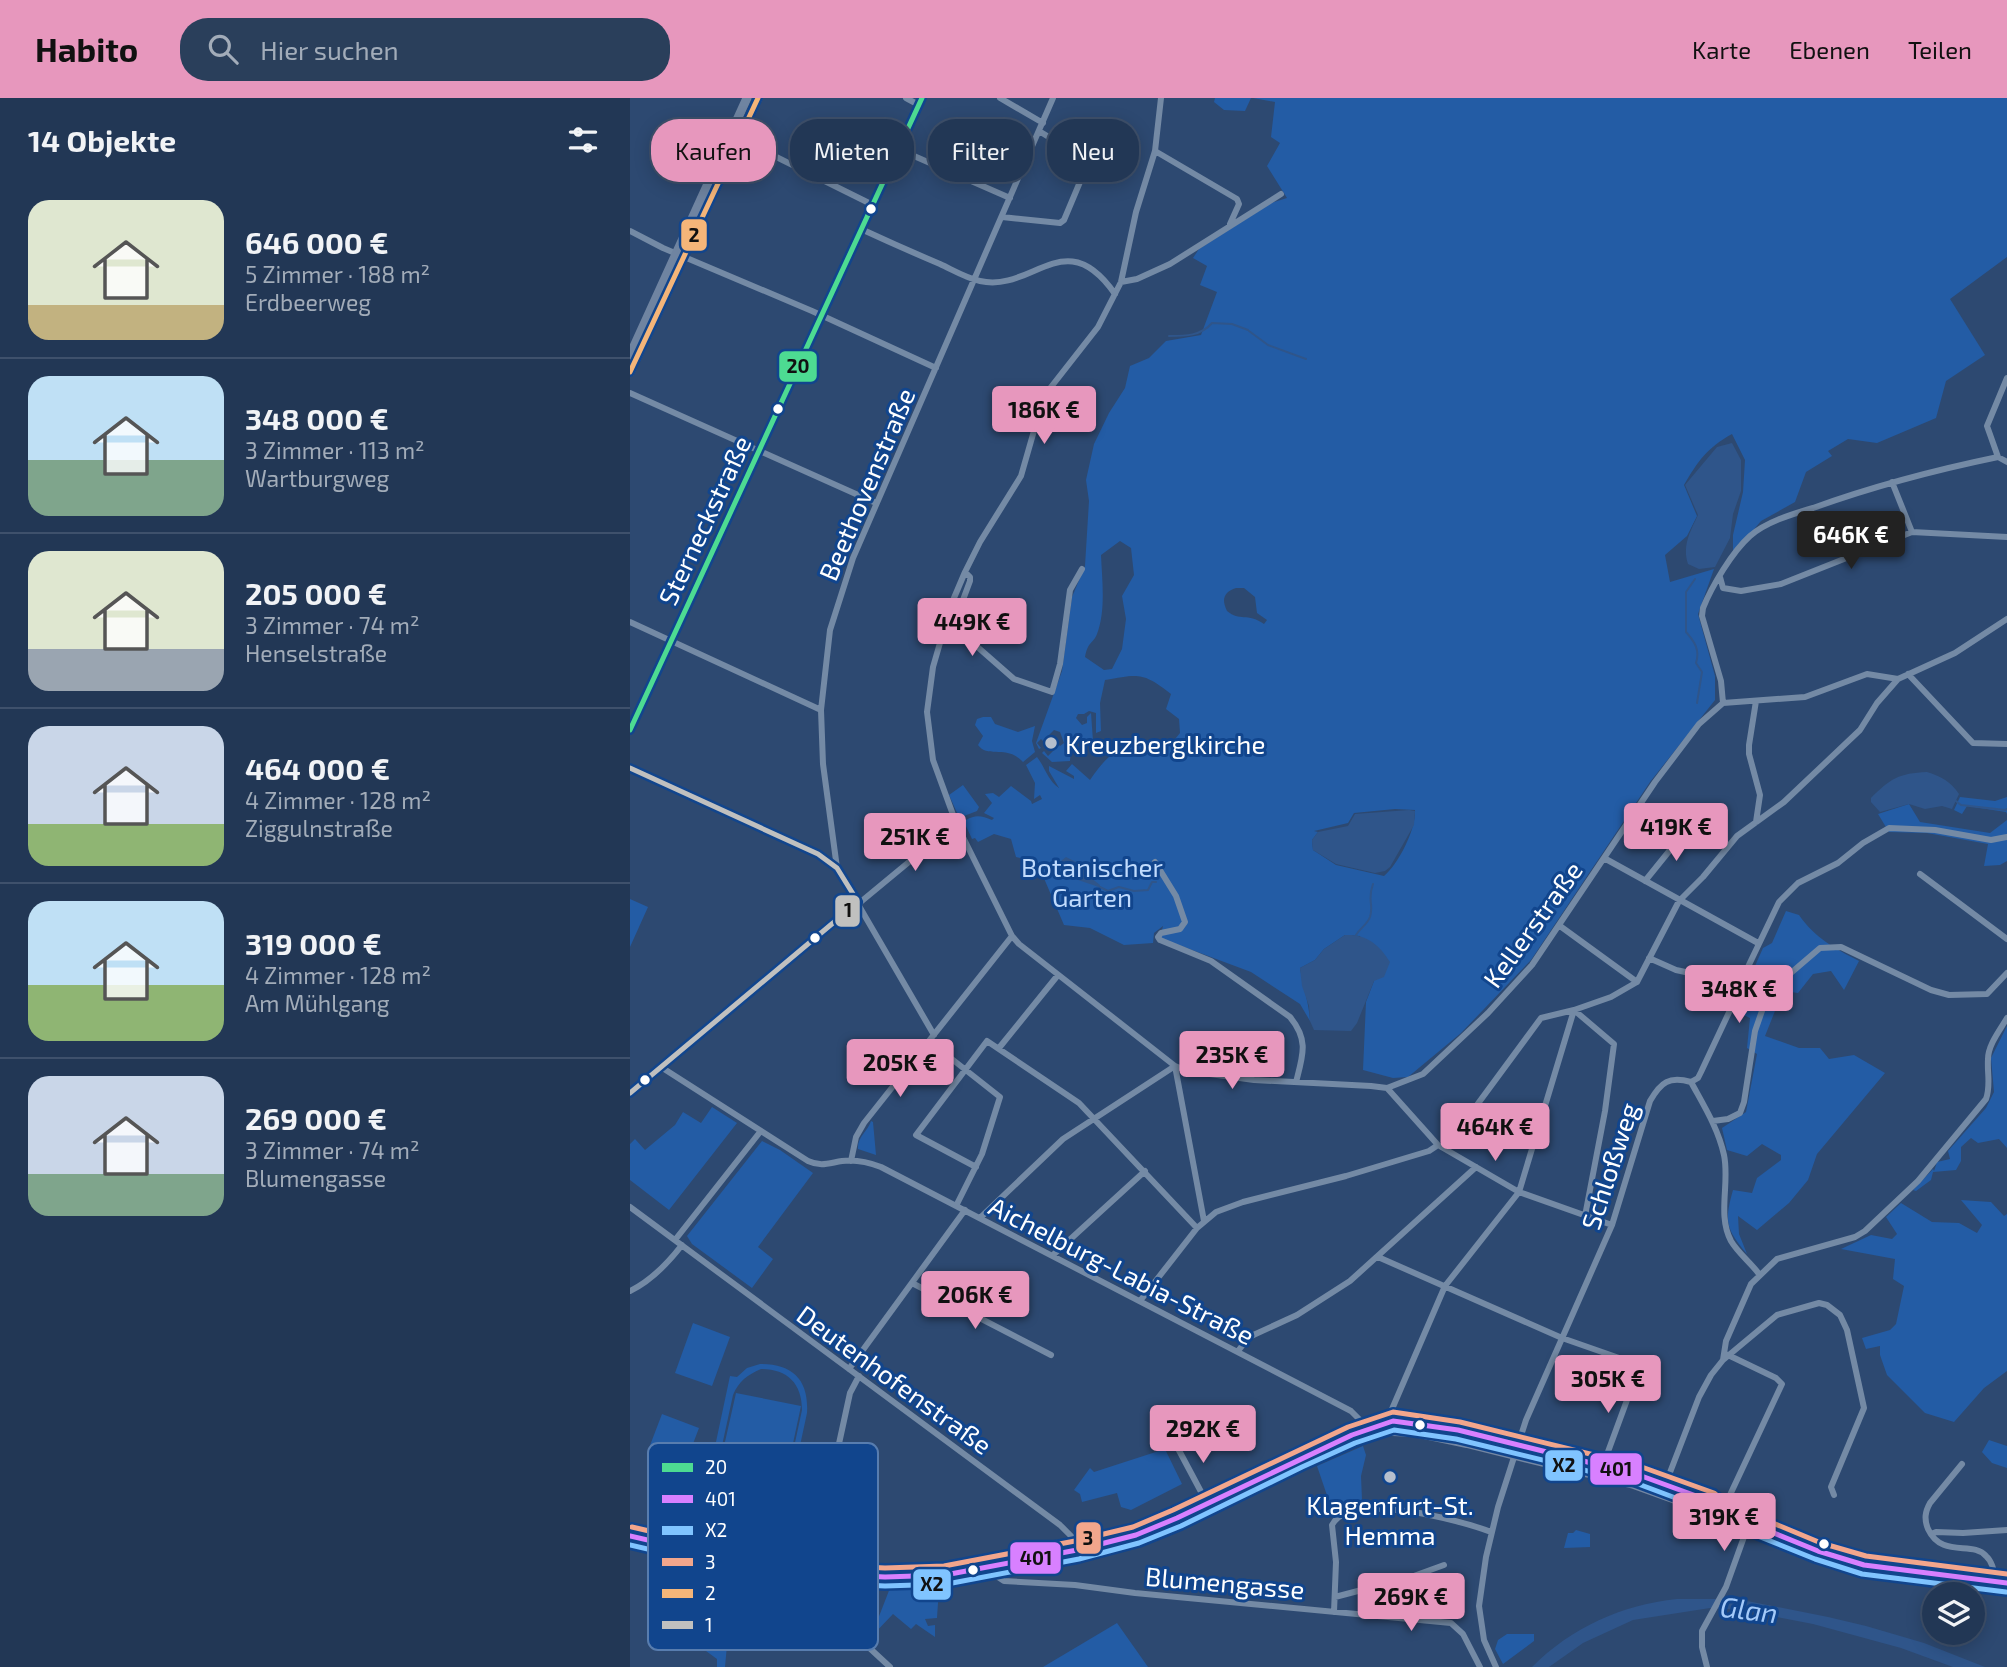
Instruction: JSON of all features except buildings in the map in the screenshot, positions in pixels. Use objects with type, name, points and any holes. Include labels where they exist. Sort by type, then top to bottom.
[{"type":"main road","points":[[630,372],[747,98]]},
{"type":"main road","points":[[749,119],[758,98]]},
{"type":"main road","points":[[630,355],[717,182]]},
{"type":"main road","points":[[878,1576],[944,1575],[1077,1550],[1136,1535],[1364,1430],[1384,1426],[1515,1450],[1710,1501],[1722,1512],[1818,1551],[1864,1565],[2002,1582]]},
{"type":"main road","points":[[630,1536],[648,1540]]},
{"type":"street","points":[[906,98],[920,101]]},
{"type":"street","points":[[1000,98],[1042,123]]},
{"type":"street","name":"Beethovenstraße","points":[[932,1038],[837,867],[823,764],[821,710],[830,630],[849,570],[876,503],[976,280],[1053,98]]},
{"type":"street","points":[[1161,98],[1155,151],[1136,212],[1121,282],[1098,327],[1044,396],[1021,476],[965,572],[940,639],[927,712],[933,760],[956,823],[1012,936],[1175,1066],[1188,1071],[1254,1080],[1387,1088],[1438,1145],[1446,1147],[1518,1192],[1612,1225]]},
{"type":"street","name":"Sterneckstraße","points":[[912,119],[920,101]]},
{"type":"street","points":[[1002,218],[1060,223],[1064,220],[1085,170],[1084,159],[1039,131]]},
{"type":"street","points":[[1155,151],[1237,199],[1239,204],[1230,224]]},
{"type":"street","points":[[914,156],[1010,198]]},
{"type":"street","points":[[776,157],[873,205]]},
{"type":"street","name":"Sterneckstraße","points":[[630,730],[883,182]]},
{"type":"street","points":[[1121,282],[1137,279],[1170,264],[1280,194]]},
{"type":"street","points":[[861,229],[976,280],[1000,282],[1053,262],[1071,261],[1091,270],[1115,294]]},
{"type":"street","points":[[630,231],[936,369]]},
{"type":"street","points":[[2007,378],[1987,426],[1998,457],[2007,462]]},
{"type":"street","points":[[630,393],[876,503]]},
{"type":"street","points":[[1898,679],[1867,674],[1805,697],[1723,703],[1721,681],[1702,616],[1707,598],[1751,535],[1792,515],[1892,482],[1998,457]]},
{"type":"street","points":[[1892,482],[1912,532]]},
{"type":"street","points":[[1720,577],[1723,588],[1728,591],[1781,584],[1912,532],[2007,537]]},
{"type":"street","points":[[965,572],[970,581],[957,616],[957,629],[1014,679],[1052,692],[1060,664],[1070,590],[1082,569]]},
{"type":"street","points":[[1446,1147],[1541,1018],[1611,997],[1637,982],[1679,901],[1732,841],[1799,789],[1860,730],[1877,703],[1898,679],[1955,653],[2007,619]]},
{"type":"street","points":[[630,622],[821,710]]},
{"type":"street","points":[[1908,674],[1973,743],[2007,744]]},
{"type":"street","points":[[1756,701],[1749,745],[1760,795],[1756,822]]},
{"type":"street","name":"Kellerstraße","points":[[1387,1088],[1423,1074],[1459,1043],[1532,965],[1655,782],[1699,723],[1723,703]]},
{"type":"street","points":[[630,768],[797,843],[837,867]]},
{"type":"street","points":[[630,1093],[956,823]]},
{"type":"street","points":[[1759,1274],[1732,1242],[1728,1232],[1725,1222],[1724,1156],[1713,1121],[1691,1082],[1701,1073],[1779,902],[1798,883],[1838,863],[1889,828],[1935,831],[1991,840],[2007,837]]},
{"type":"street","points":[[1644,881],[1686,829]]},
{"type":"street","points":[[1604,858],[1758,943]]},
{"type":"street","points":[[1154,862],[1176,895],[1185,922],[1180,929],[1161,933],[1158,937],[1211,961],[1290,1017],[1300,1030],[1304,1045],[1297,1082]]},
{"type":"street","points":[[1920,874],[2007,939]]},
{"type":"street","points":[[1560,926],[1637,982]]},
{"type":"street","points":[[851,1161],[856,1136],[864,1124],[1012,936]]},
{"type":"street","points":[[1713,1121],[1728,1119],[1740,1113],[1755,1031],[1763,1007],[1785,978],[1820,948],[1841,947],[1916,984],[1949,995],[1987,993],[2007,972]]},
{"type":"street","points":[[1649,958],[1676,970],[1713,978]]},
{"type":"street","points":[[999,1048],[1058,975]]},
{"type":"street","points":[[1384,1426],[1444,1286],[1518,1192],[1574,1010]]},
{"type":"street","points":[[1574,1010],[1614,1044],[1605,1111],[1585,1216]]},
{"type":"street","points":[[1726,1358],[1726,1341],[1747,1290],[1759,1274],[1777,1259],[1855,1237],[1865,1231],[1917,1181],[1986,1099],[1990,1088],[1987,1056],[2007,1018]]},
{"type":"street","points":[[932,1038],[1000,1097],[976,1167],[956,1206]]},
{"type":"street","points":[[976,1167],[916,1135],[986,1041],[1080,1103],[1197,1228]]},
{"type":"street","points":[[980,1217],[1063,1139],[1175,1066]]},
{"type":"street","points":[[1175,1066],[1204,1221]]},
{"type":"street","name":"Aichelburg-Labia-Straße","points":[[661,1067],[813,1163],[820,1165],[862,1161],[881,1167],[1351,1411],[1364,1430]]},
{"type":"street","name":"Schloßweg","points":[[1496,1667],[1484,1640],[1479,1616],[1482,1580],[1491,1532],[1515,1450],[1612,1225],[1650,1101],[1657,1089],[1669,1079],[1691,1082]]},
{"type":"street","points":[[630,1291],[641,1286],[665,1265],[678,1243],[760,1132]]},
{"type":"street","points":[[1140,1301],[1197,1228],[1216,1212],[1243,1202],[1346,1176],[1429,1151],[1438,1145]]},
{"type":"street","points":[[1238,1351],[1249,1337],[1325,1299],[1378,1257],[1476,1167]]},
{"type":"street","points":[[1053,1255],[1145,1171]]},
{"type":"street","name":"Deutenhofenstraße","points":[[630,1207],[1064,1528],[1072,1537],[1077,1550]]},
{"type":"street","points":[[849,1369],[965,1210]]},
{"type":"street","points":[[1378,1257],[1562,1338],[1622,1359],[1641,1362],[1602,1471]]},
{"type":"street","points":[[912,1283],[1051,1355]]},
{"type":"street","points":[[1664,1488],[1699,1397],[1711,1375],[1726,1358],[1777,1315],[1819,1303],[1827,1305],[1840,1315],[1847,1330],[1864,1408],[1830,1488],[1834,1495]]},
{"type":"street","points":[[1722,1512],[1782,1384],[1776,1378],[1726,1358]]},
{"type":"street","points":[[839,1443],[850,1393],[859,1376]]},
{"type":"street","points":[[1174,1441],[1207,1503]]},
{"type":"street","points":[[1962,1464],[1926,1510],[1925,1521],[1938,1543],[1980,1551],[1986,1555],[2002,1582]]},
{"type":"street","points":[[1334,1612],[1336,1562],[1332,1525],[1334,1520],[1343,1515],[1370,1510],[1404,1510],[1459,1520],[1491,1532]]},
{"type":"street","points":[[1707,1667],[1702,1647],[1702,1631],[1723,1593],[1749,1523]]},
{"type":"street","points":[[1931,1534],[2007,1530]]},
{"type":"street","points":[[1335,1598],[1444,1565]]},
{"type":"street","name":"Blumengasse","points":[[993,1566],[995,1575],[1004,1581],[1075,1585],[1451,1623],[1463,1633],[1480,1667]]},
{"type":"street","points":[[872,1650],[890,1667]]},
{"type":"green space","points":[[1215,98],[1251,98],[1245,111],[1224,110],[1214,102]]},
{"type":"green space","name":"Botanischer Garten","points":[[1253,98],[2007,98],[2007,257],[1950,299],[1985,355],[1946,381],[1936,418],[1877,443],[1848,439],[1828,451],[1832,456],[1806,472],[1795,502],[1761,521],[1733,554],[1733,535],[1743,492],[1745,460],[1732,434],[1716,444],[1699,462],[1684,485],[1697,516],[1687,536],[1665,555],[1670,582],[1714,569],[1698,614],[1715,676],[1715,700],[1650,782],[1531,960],[1461,1033],[1408,1077],[1393,1078],[1363,1070],[1366,1002],[1374,981],[1360,936],[1345,935],[1324,949],[1315,960],[1300,968],[1310,1021],[1300,1004],[1251,972],[1160,938],[1163,926],[1154,933],[1153,943],[1124,945],[1090,928],[1064,925],[1037,862],[1016,857],[1011,839],[994,834],[978,842],[975,838],[972,839],[965,824],[966,820],[973,817],[994,818],[984,813],[992,803],[985,794],[993,793],[999,797],[1011,786],[1032,804],[1042,799],[1040,795],[1034,799],[1035,783],[1026,765],[1037,757],[1052,782],[1059,788],[1049,766],[1074,779],[1074,776],[1066,771],[1072,764],[1090,780],[1099,767],[1116,752],[1134,746],[1171,744],[1180,733],[1179,719],[1166,709],[1171,694],[1147,678],[1133,676],[1105,680],[1100,703],[1101,731],[1096,733],[1096,713],[1089,711],[1078,714],[1076,718],[1082,725],[1087,723],[1087,717],[1091,713],[1093,741],[1074,743],[1070,761],[1052,762],[1042,753],[1044,751],[1048,756],[1064,743],[1060,732],[1054,730],[1043,741],[1041,739],[1037,743],[1041,748],[1039,749],[1036,743],[1062,671],[1072,597],[1085,566],[1089,501],[1086,480],[1094,444],[1125,388],[1130,366],[1149,358],[1166,341],[1201,335],[1217,292],[1200,285],[1207,266],[1193,258],[1199,249],[1271,203],[1287,198],[1267,166],[1280,143],[1271,137],[1275,102]],"holes":[[[1120,541],[1131,548],[1134,575],[1122,596],[1126,619],[1122,649],[1112,669],[1104,670],[1085,657],[1097,634],[1102,615],[1101,555]],[[1244,588],[1255,597],[1257,613],[1267,620],[1264,624],[1227,611],[1224,600],[1226,594]],[[1415,810],[1406,845],[1384,876],[1336,865],[1313,850],[1312,840],[1318,832],[1314,831],[1348,823],[1354,813]]]},
{"type":"green space","points":[[991,717],[995,724],[1018,732],[1035,726],[1032,741],[1035,752],[1023,762],[1011,754],[982,749],[978,745],[983,736],[975,725],[977,719]]},
{"type":"green space","points":[[963,785],[979,807],[977,811],[964,816],[958,815],[949,795]]},
{"type":"green space","points":[[1960,797],[1995,801],[2007,797],[2007,814],[1967,806],[1962,814],[1954,810]]},
{"type":"green space","points":[[1909,804],[1920,822],[1990,833],[2007,820],[2007,861],[2000,865],[1984,866],[1988,844],[1927,833],[1889,832],[1878,814]]},
{"type":"green space","points":[[630,899],[648,907],[630,947]]},
{"type":"green space","points":[[1786,911],[1799,915],[1818,936],[1859,961],[1844,990],[1831,971],[1813,974],[1798,993],[1783,991],[1765,1036],[1799,1048],[1820,1048],[1829,1059],[1854,1055],[1885,1073],[1817,1154],[1808,1180],[1789,1203],[1757,1230],[1738,1216],[1739,1234],[1747,1254],[1729,1225],[1728,1210],[1733,1190],[1752,1193],[1757,1178],[1781,1160],[1781,1155],[1762,1144],[1747,1156],[1727,1150],[1722,1128],[1746,1112],[1757,1054],[1747,1048],[1750,1018],[1735,1011],[1763,948],[1772,943]]},
{"type":"green space","points":[[2007,1026],[2007,1148],[1999,1139],[1978,1143],[1971,1138],[1961,1147],[1961,1161],[1956,1170],[1933,1172],[1931,1180],[1916,1191],[1913,1190],[1933,1169],[1934,1171],[1937,1162],[1950,1159],[1948,1151],[1986,1108],[1994,1092],[1991,1058]]},
{"type":"green space","points":[[712,1107],[737,1123],[669,1210],[630,1180],[630,1144],[635,1139],[645,1150],[675,1125],[683,1112],[701,1123]]},
{"type":"green space","points":[[871,1121],[876,1155],[858,1149],[859,1141]]},
{"type":"green space","points":[[762,1141],[813,1173],[758,1247],[773,1259],[752,1288],[692,1244],[687,1236]]},
{"type":"green space","points":[[1961,1200],[1991,1202],[2004,1216],[2007,1214],[2007,1371],[1984,1388],[1954,1422],[1925,1413],[1887,1375],[1880,1355],[1880,1346],[1866,1349],[1862,1338],[1890,1330],[1896,1324],[1904,1286],[1893,1279],[1895,1259],[1841,1249],[1871,1235],[1892,1239],[1897,1234],[1886,1217],[1901,1203],[1932,1222],[1959,1223],[1977,1233],[1982,1225]]},
{"type":"green space","points":[[693,1323],[730,1337],[712,1386],[675,1373]]},
{"type":"green space","points":[[760,1364],[782,1367],[797,1376],[807,1401],[801,1443],[795,1443],[802,1410],[796,1385],[785,1375],[761,1369],[738,1386],[733,1395],[723,1443],[716,1443],[730,1376],[737,1377],[747,1368]]},
{"type":"green space","points":[[736,1393],[801,1406],[793,1443],[725,1443]]},
{"type":"green space","points":[[662,1414],[699,1428],[693,1443],[651,1443]]},
{"type":"green space","points":[[1989,1440],[2007,1446],[2007,1468],[1992,1463],[1982,1452]]},
{"type":"green space","points":[[1363,1446],[1366,1455],[1361,1476],[1362,1500],[1332,1510],[1317,1466]]},
{"type":"green space","points":[[1165,1449],[1182,1484],[1131,1510],[1121,1507],[1117,1493],[1082,1502],[1080,1494],[1074,1490],[1090,1468],[1094,1472]]},
{"type":"green space","points":[[1576,1530],[1590,1534],[1590,1547],[1564,1548],[1568,1533]]},
{"type":"green space","points":[[890,1588],[939,1588],[937,1618],[925,1619],[928,1626],[935,1625],[935,1637],[916,1624],[911,1629],[893,1614],[878,1630],[878,1619]]},
{"type":"green space","points":[[1117,1623],[1148,1667],[1043,1667]]},
{"type":"green space","points":[[1507,1634],[1534,1634],[1534,1641],[1503,1664],[1495,1649],[1498,1640]]},
{"type":"green space","points":[[705,1650],[727,1650],[725,1667],[717,1667],[717,1659]]},
{"type":"water","points":[[1732,443],[1741,460],[1741,491],[1733,514],[1730,538],[1715,567],[1699,569],[1688,564],[1686,557],[1688,539],[1698,515],[1685,485],[1717,447]]},
{"type":"water","points":[[1927,772],[1945,780],[1959,794],[1952,809],[1942,806],[1925,809],[1909,804],[1880,812],[1871,802],[1871,798],[1878,791],[1896,778]]},
{"type":"water","points":[[1415,811],[1414,825],[1385,871],[1375,873],[1336,864],[1313,850],[1312,840],[1318,832],[1348,826],[1355,814]]},
{"type":"water","points":[[1066,857],[1086,867],[1086,874],[1100,885],[1100,888],[1067,873],[1061,861]]},
{"type":"water","points":[[1345,935],[1359,936],[1371,941],[1390,962],[1384,977],[1374,981],[1357,1023],[1351,1031],[1314,1030],[1300,968],[1315,960],[1324,949]]},
{"type":"water","name":"Glan","points":[[1677,1599],[1737,1599],[1828,1617],[1922,1642],[1922,1645],[1929,1645],[1985,1667],[1953,1667],[1901,1648],[1813,1624],[1741,1610],[1710,1608],[1633,1620],[1583,1643],[1549,1667],[1532,1667],[1581,1629],[1617,1613]]},
{"type":"waterway","points":[[1169,336],[1198,333],[1212,323],[1232,324],[1248,330]]},
{"type":"waterway","points":[[1249,331],[1268,345],[1306,359]]},
{"type":"waterway","points":[[1695,579],[1686,592],[1686,632],[1696,646],[1696,663],[1702,672],[1697,703]]},
{"type":"waterway","points":[[1956,801],[1961,805],[2007,809]]},
{"type":"waterway","points":[[1100,887],[1108,891],[1119,887],[1134,891],[1148,890],[1152,882],[1156,882]]},
{"type":"waterway","points":[[1356,935],[1370,917],[1373,884]]},
{"type":"transit line","name":"2","points":[[630,372],[758,98]]},
{"type":"transit line","name":"20","points":[[630,730],[922,98]]},
{"type":"transit line","name":"1","points":[[630,768],[818,854],[837,868],[858,902],[630,1093]]},
{"type":"transit line","name":"3","points":[[878,1568],[944,1566],[1133,1527],[1348,1427],[1393,1412],[1460,1422],[1639,1466],[1714,1493],[1727,1504],[1821,1543],[1866,1556],[2007,1574]]},
{"type":"transit line","name":"401","points":[[878,1577],[945,1575],[1077,1550],[1136,1535],[1352,1435],[1393,1421],[1458,1430],[1636,1474],[1710,1501],[1722,1512],[1818,1551],[1864,1565],[2007,1583]]},
{"type":"transit line","name":"X2","points":[[878,1586],[947,1584],[1079,1559],[1139,1543],[1181,1526],[1355,1443],[1394,1430],[1456,1439],[1633,1482],[1705,1509],[1718,1520],[1815,1559],[1862,1574],[2006,1592]]},
{"type":"transit line","name":"3","points":[[632,1527],[648,1531]]},
{"type":"transit line","name":"401","points":[[630,1536],[648,1540]]},
{"type":"transit line","name":"X2","points":[[630,1545],[648,1549]]},
{"type":"place","name":"Kreuzberglkirche","points":[[1051,743]]},
{"type":"place","name":"Klagenfurt-St. Hemma","points":[[1390,1477]]}]
